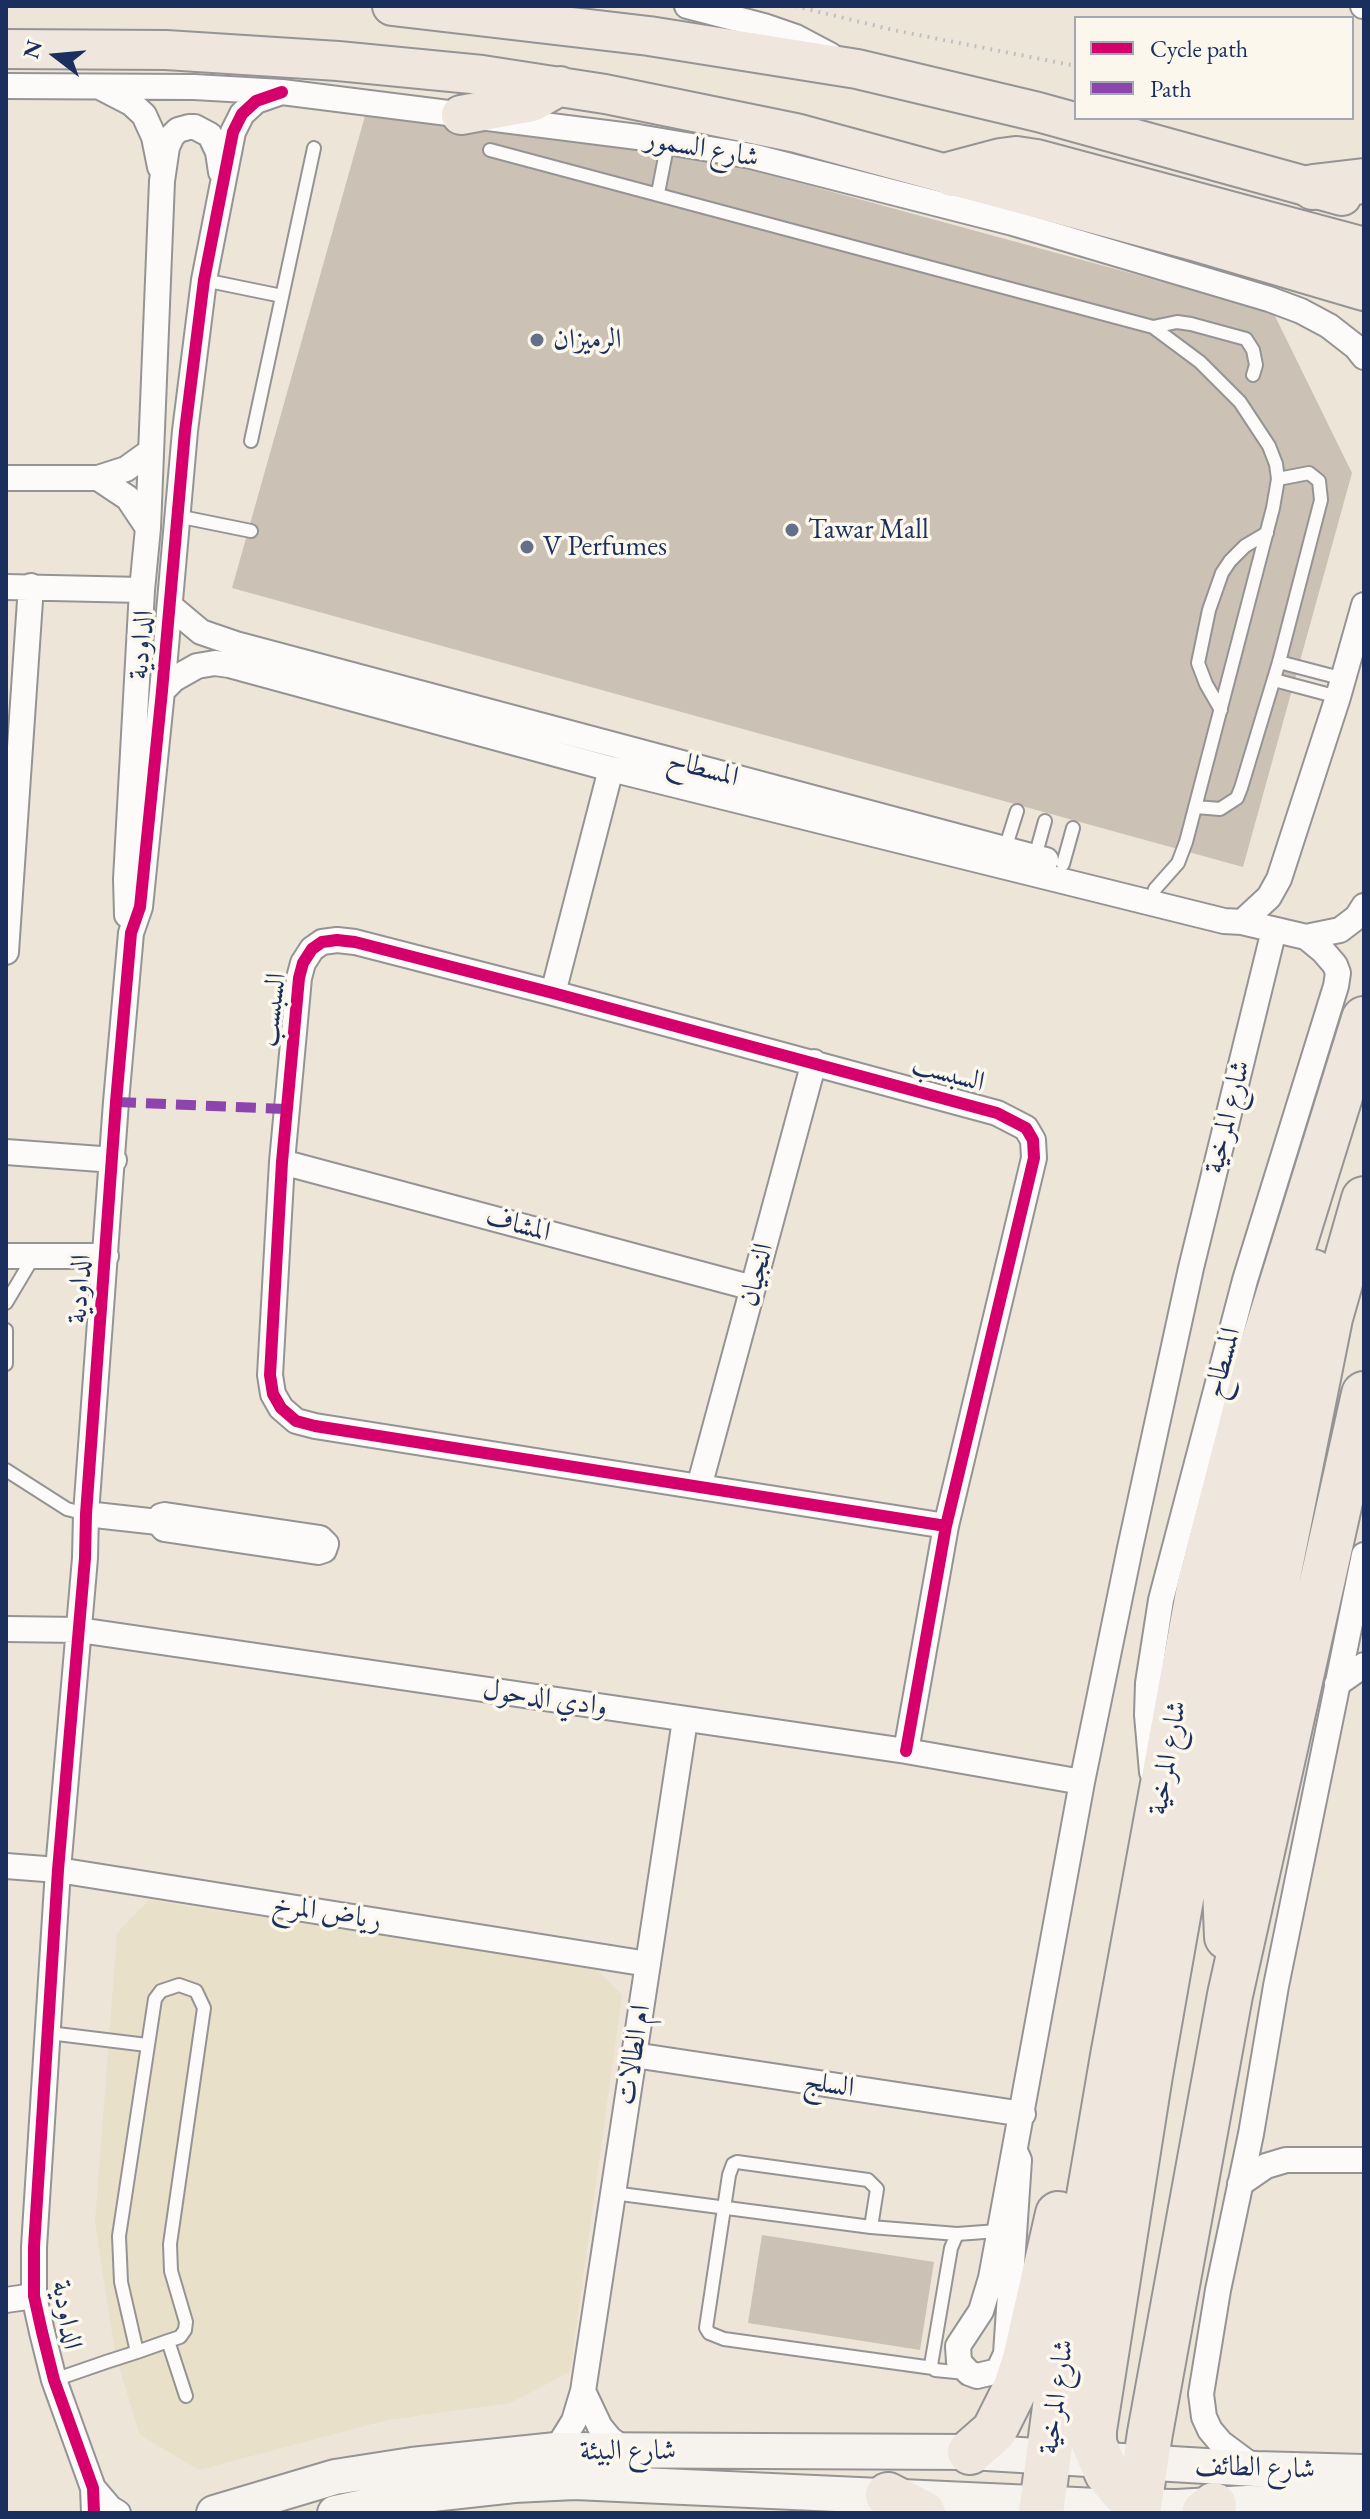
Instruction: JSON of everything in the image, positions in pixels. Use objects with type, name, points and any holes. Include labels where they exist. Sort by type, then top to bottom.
[{"type":"highway","points":[[952,174],[1001,161],[1016,159],[1036,162],[1364,250]]},
{"type":"highway","points":[[1313,187],[1364,181]]},
{"type":"highway","name":"شارع المرخية","points":[[1041,2508],[1062,2354],[1199,1588],[1259,1357],[1364,1019]]},
{"type":"highway","points":[[1230,1995],[1224,1863],[1233,1802],[1330,1318],[1364,1199]]},
{"type":"highway","points":[[1118,2510],[1114,2482],[1099,2460],[1094,2430],[1150,2075],[1207,1749],[1257,1508],[1314,1267],[1315,1252],[1310,1238],[1300,1226]]},
{"type":"highway","points":[[1118,2510],[1145,2463],[1230,1995],[1364,1394]]},
{"type":"highway","points":[[970,2452],[994,2431],[1016,2387],[1086,2096],[1095,2084],[1110,2075]]},
{"type":"highway","points":[[1050,2456],[1070,2461],[1088,2474],[1096,2491],[1118,2510]]},
{"type":"main road","points":[[392,6],[649,36],[857,69],[998,101],[1364,202]]},
{"type":"main road","name":"شارع السمور","points":[[6,49],[166,50],[323,60],[482,75],[560,86],[796,133],[1364,291]]},
{"type":"main road","points":[[461,115],[532,102],[560,86]]},
{"type":"street","points":[[687,6],[796,37],[857,69]]},
{"type":"street","name":"شارع السمور","points":[[6,86],[95,85],[282,92],[668,142],[751,156],[1013,223],[1269,299],[1329,326],[1364,357]]},
{"type":"street","name":"الداودية","points":[[95,85],[131,103],[144,115],[154,137],[162,181]]},
{"type":"street","name":"الداودية","points":[[94,2513],[93,2488],[54,2380],[34,2296],[37,2183],[58,1870],[79,1630],[116,1102],[131,933],[140,907],[185,431],[204,280],[233,132],[242,114],[256,101],[282,92]]},
{"type":"street","name":"الداودية","points":[[131,933],[126,907],[126,879],[148,528],[162,181],[167,147],[178,130],[195,127],[210,135],[218,152],[222,182]]},
{"type":"street","points":[[6,478],[98,478],[126,469],[151,451]]},
{"type":"street","points":[[98,478],[128,498],[148,528]]},
{"type":"street","points":[[6,952],[14,718],[31,586]]},
{"type":"street","points":[[6,587],[142,590]]},
{"type":"street","points":[[1242,922],[1269,897],[1279,879],[1341,688],[1364,605]]},
{"type":"street","name":"المسطاح","points":[[170,606],[201,632],[236,644],[1063,864],[1153,896]]},
{"type":"street","name":"المسطاح","points":[[140,625],[167,646],[215,663],[611,769],[1227,912],[1242,922],[1274,930],[1306,937],[1340,930],[1357,917],[1364,906]]},
{"type":"street","points":[[162,691],[186,671],[215,663]]},
{"type":"street","points":[[553,993],[611,769]]},
{"type":"street","name":"شارع المرخية","points":[[1015,2151],[1019,2160],[1006,2354],[1002,2366],[992,2374],[977,2376],[969,2373],[959,2362],[958,2346],[986,2297],[1011,2159],[1023,2114],[1082,1782],[1191,1268],[1274,930]]},
{"type":"street","name":"المسطاح","points":[[1158,1809],[1149,1744],[1148,1683],[1161,1600],[1245,1280],[1336,986],[1338,973],[1335,965],[1306,937]]},
{"type":"street","name":"السبسب","points":[[906,1751],[946,1526],[1034,1158],[1033,1140],[1026,1128],[997,1113],[814,1062],[355,942],[322,942],[312,949],[303,963],[299,978],[282,1162],[270,1375],[273,1394],[281,1408],[296,1421],[946,1526]]},
{"type":"street","name":"النجيان","points":[[699,1487],[814,1062]]},
{"type":"street","points":[[6,1152],[114,1160]]},
{"type":"street","name":"المشاف","points":[[282,1162],[753,1288]]},
{"type":"street","points":[[6,1256],[106,1256]]},
{"type":"street","points":[[86,1514],[158,1522],[162,1528],[238,1533]]},
{"type":"street","points":[[1256,2469],[1221,2443],[1210,2430],[1204,2417],[1201,2394],[1276,1986],[1337,1684],[1359,1617],[1364,1555]]},
{"type":"street","name":"وادي الدحول","points":[[6,1629],[79,1630],[906,1751],[1082,1782]]},
{"type":"street","points":[[1337,1684],[1364,1665]]},
{"type":"street","name":"ام الطالات","points":[[556,2450],[574,2421],[583,2391],[685,1720]]},
{"type":"street","name":"رياض المرخ","points":[[6,1866],[58,1870],[648,1964]]},
{"type":"street","name":"السلج","points":[[634,2055],[1023,2114]]},
{"type":"street","points":[[1251,2134],[1267,2148],[1297,2160]]},
{"type":"street","points":[[1240,2184],[1266,2166],[1297,2160],[1364,2160]]},
{"type":"street","points":[[6,2300],[34,2296]]},
{"type":"street","points":[[583,2391],[600,2427],[625,2450]]},
{"type":"street","name":"شارع البيئة","points":[[214,2513],[335,2477],[412,2465],[556,2450],[970,2452],[1099,2460]]},
{"type":"street","name":"شارع الطائف","points":[[1099,2460],[1364,2472]]},
{"type":"street","name":"شارع البيئة","points":[[335,2513],[414,2496],[575,2482],[905,2504],[1041,2508]]},
{"type":"street","name":"الداودية","points":[[93,2488],[118,2513]]},
{"type":"street","name":"شارع الطائف","points":[[1041,2508],[1322,2509],[1364,2505]]},
{"type":"lane","points":[[658,193],[668,142]]},
{"type":"lane","points":[[251,441],[314,148]]},
{"type":"lane","points":[[490,150],[1153,327],[1200,362],[1240,402],[1269,446],[1278,479],[1267,533],[1182,856],[1153,896]]},
{"type":"lane","points":[[204,280],[282,296]]},
{"type":"lane","points":[[1153,327],[1177,322],[1246,339],[1253,350],[1256,365],[1253,375]]},
{"type":"lane","points":[[1196,807],[1220,809],[1237,798],[1274,680],[1322,493],[1319,481],[1309,473],[1278,479]]},
{"type":"lane","points":[[177,516],[251,531]]},
{"type":"lane","points":[[1221,710],[1198,663],[1209,610],[1222,573],[1230,561],[1245,546],[1267,533]]},
{"type":"lane","points":[[1279,662],[1341,688]]},
{"type":"lane","points":[[1274,680],[1341,688]]},
{"type":"lane","points":[[1005,849],[1017,811]]},
{"type":"lane","points":[[1035,857],[1045,821]]},
{"type":"lane","points":[[1063,864],[1073,828]]},
{"type":"lane","points":[[6,1303],[34,1256]]},
{"type":"lane","points":[[6,1330],[6,1364]]},
{"type":"lane","points":[[6,1470],[67,1509],[86,1514]]},
{"type":"lane","points":[[54,2380],[137,2352],[180,2337],[186,2326],[169,2258],[204,2008],[196,1991],[179,1985],[161,1991],[155,1999],[119,2252],[121,2282],[137,2352]]},
{"type":"lane","points":[[49,2033],[147,2045]]},
{"type":"lane","points":[[871,2227],[877,2189],[868,2180],[742,2161],[733,2164],[707,2320],[709,2333],[724,2339],[969,2373]]},
{"type":"lane","points":[[613,2193],[871,2227],[957,2234],[998,2231]]},
{"type":"lane","points":[[933,2368],[931,2360],[951,2248],[957,2234]]},
{"type":"lane","points":[[168,2341],[186,2396]]},
{"type":"path","points":[[795,6],[879,27],[1074,66]]},
{"type":"shaded area","points":[[149,1900],[595,1968],[622,1995],[570,2372],[510,2403],[387,2420],[199,2470],[140,2435],[115,2354],[95,2222],[117,1933]]},
{"type":"building","name":"Tawar Mall","points":[[365,116],[602,129],[1273,312],[1352,473],[1243,867],[232,588]]},
{"type":"building","points":[[762,2235],[934,2262],[920,2350],[748,2323]]},
{"type":"marked path","points":[[116,1102],[286,1109]]},
{"type":"cycle path","points":[[94,2513],[93,2488],[54,2380],[42,2332],[34,2296],[34,2247],[58,1870],[85,1558],[116,1102],[131,933],[140,907],[185,431],[204,280],[233,132],[242,114],[256,101],[282,92]]},
{"type":"cycle path","points":[[906,1751],[946,1526],[1034,1158],[1033,1140],[1026,1128],[997,1113],[355,942],[322,942],[312,949],[303,963],[299,978],[282,1162],[270,1375],[273,1394],[281,1408],[296,1421],[315,1426],[946,1526]]},
{"type":"place","name":"الرميزان","points":[[537,340]]},
{"type":"place","name":"Tawar Mall","points":[[792,530]]},
{"type":"place","name":"V Perfumes","points":[[527,547]]}]
